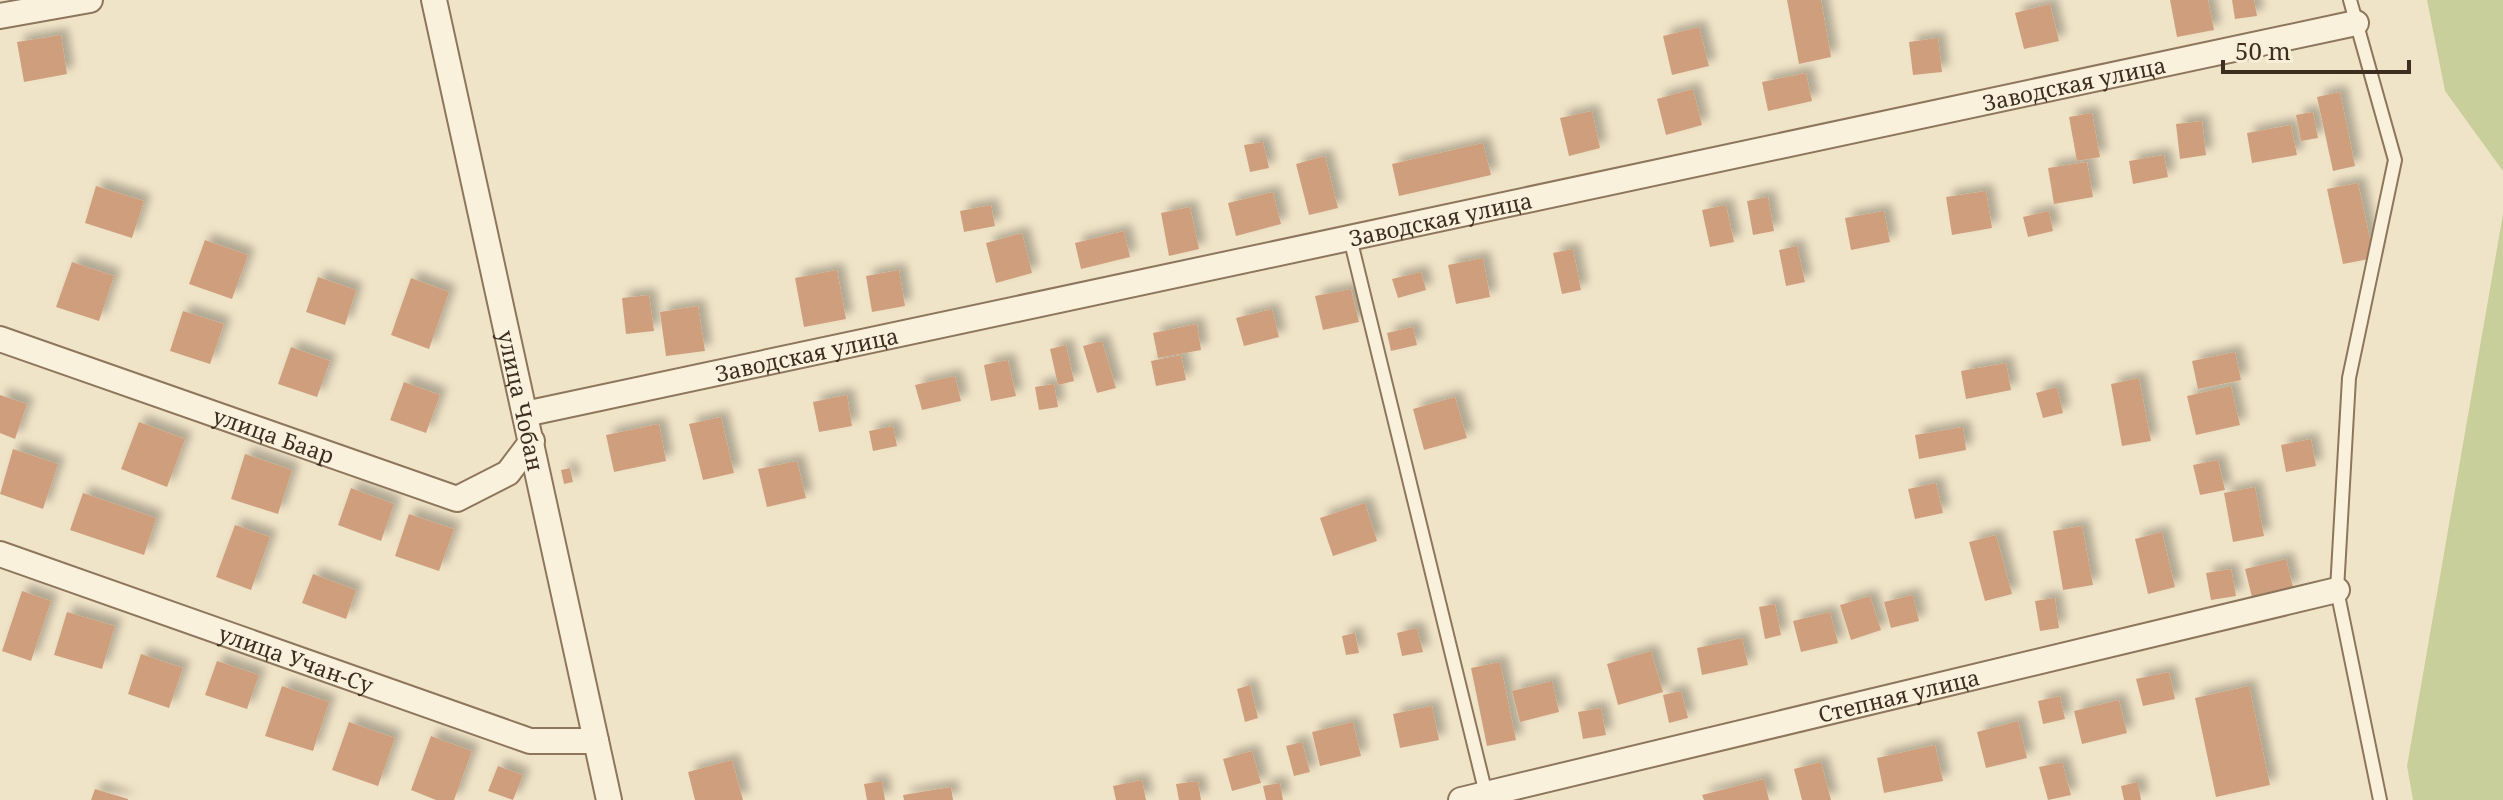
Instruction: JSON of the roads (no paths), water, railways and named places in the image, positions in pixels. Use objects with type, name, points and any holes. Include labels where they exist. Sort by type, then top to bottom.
[{"type":"street","points":[[0,16],[90,0]]},
{"type":"street","name":"улица Чобан","points":[[434,0],[609,800]]},
{"type":"street","name":"Заводская улица","points":[[525,414],[1350,238],[2353,11]]},
{"type":"street","name":"улица Баар","points":[[0,339],[457,499],[508,473],[532,441]]},
{"type":"street","name":"улица Учан-Су","points":[[0,554],[530,741],[596,741]]},
{"type":"street","name":"Степная улица","points":[[1461,800],[2337,590]]},
{"type":"lane","points":[[2353,11],[2395,160],[2349,378],[2337,590],[2380,800]]},
{"type":"lane","points":[[1350,238],[1486,794]]}]
